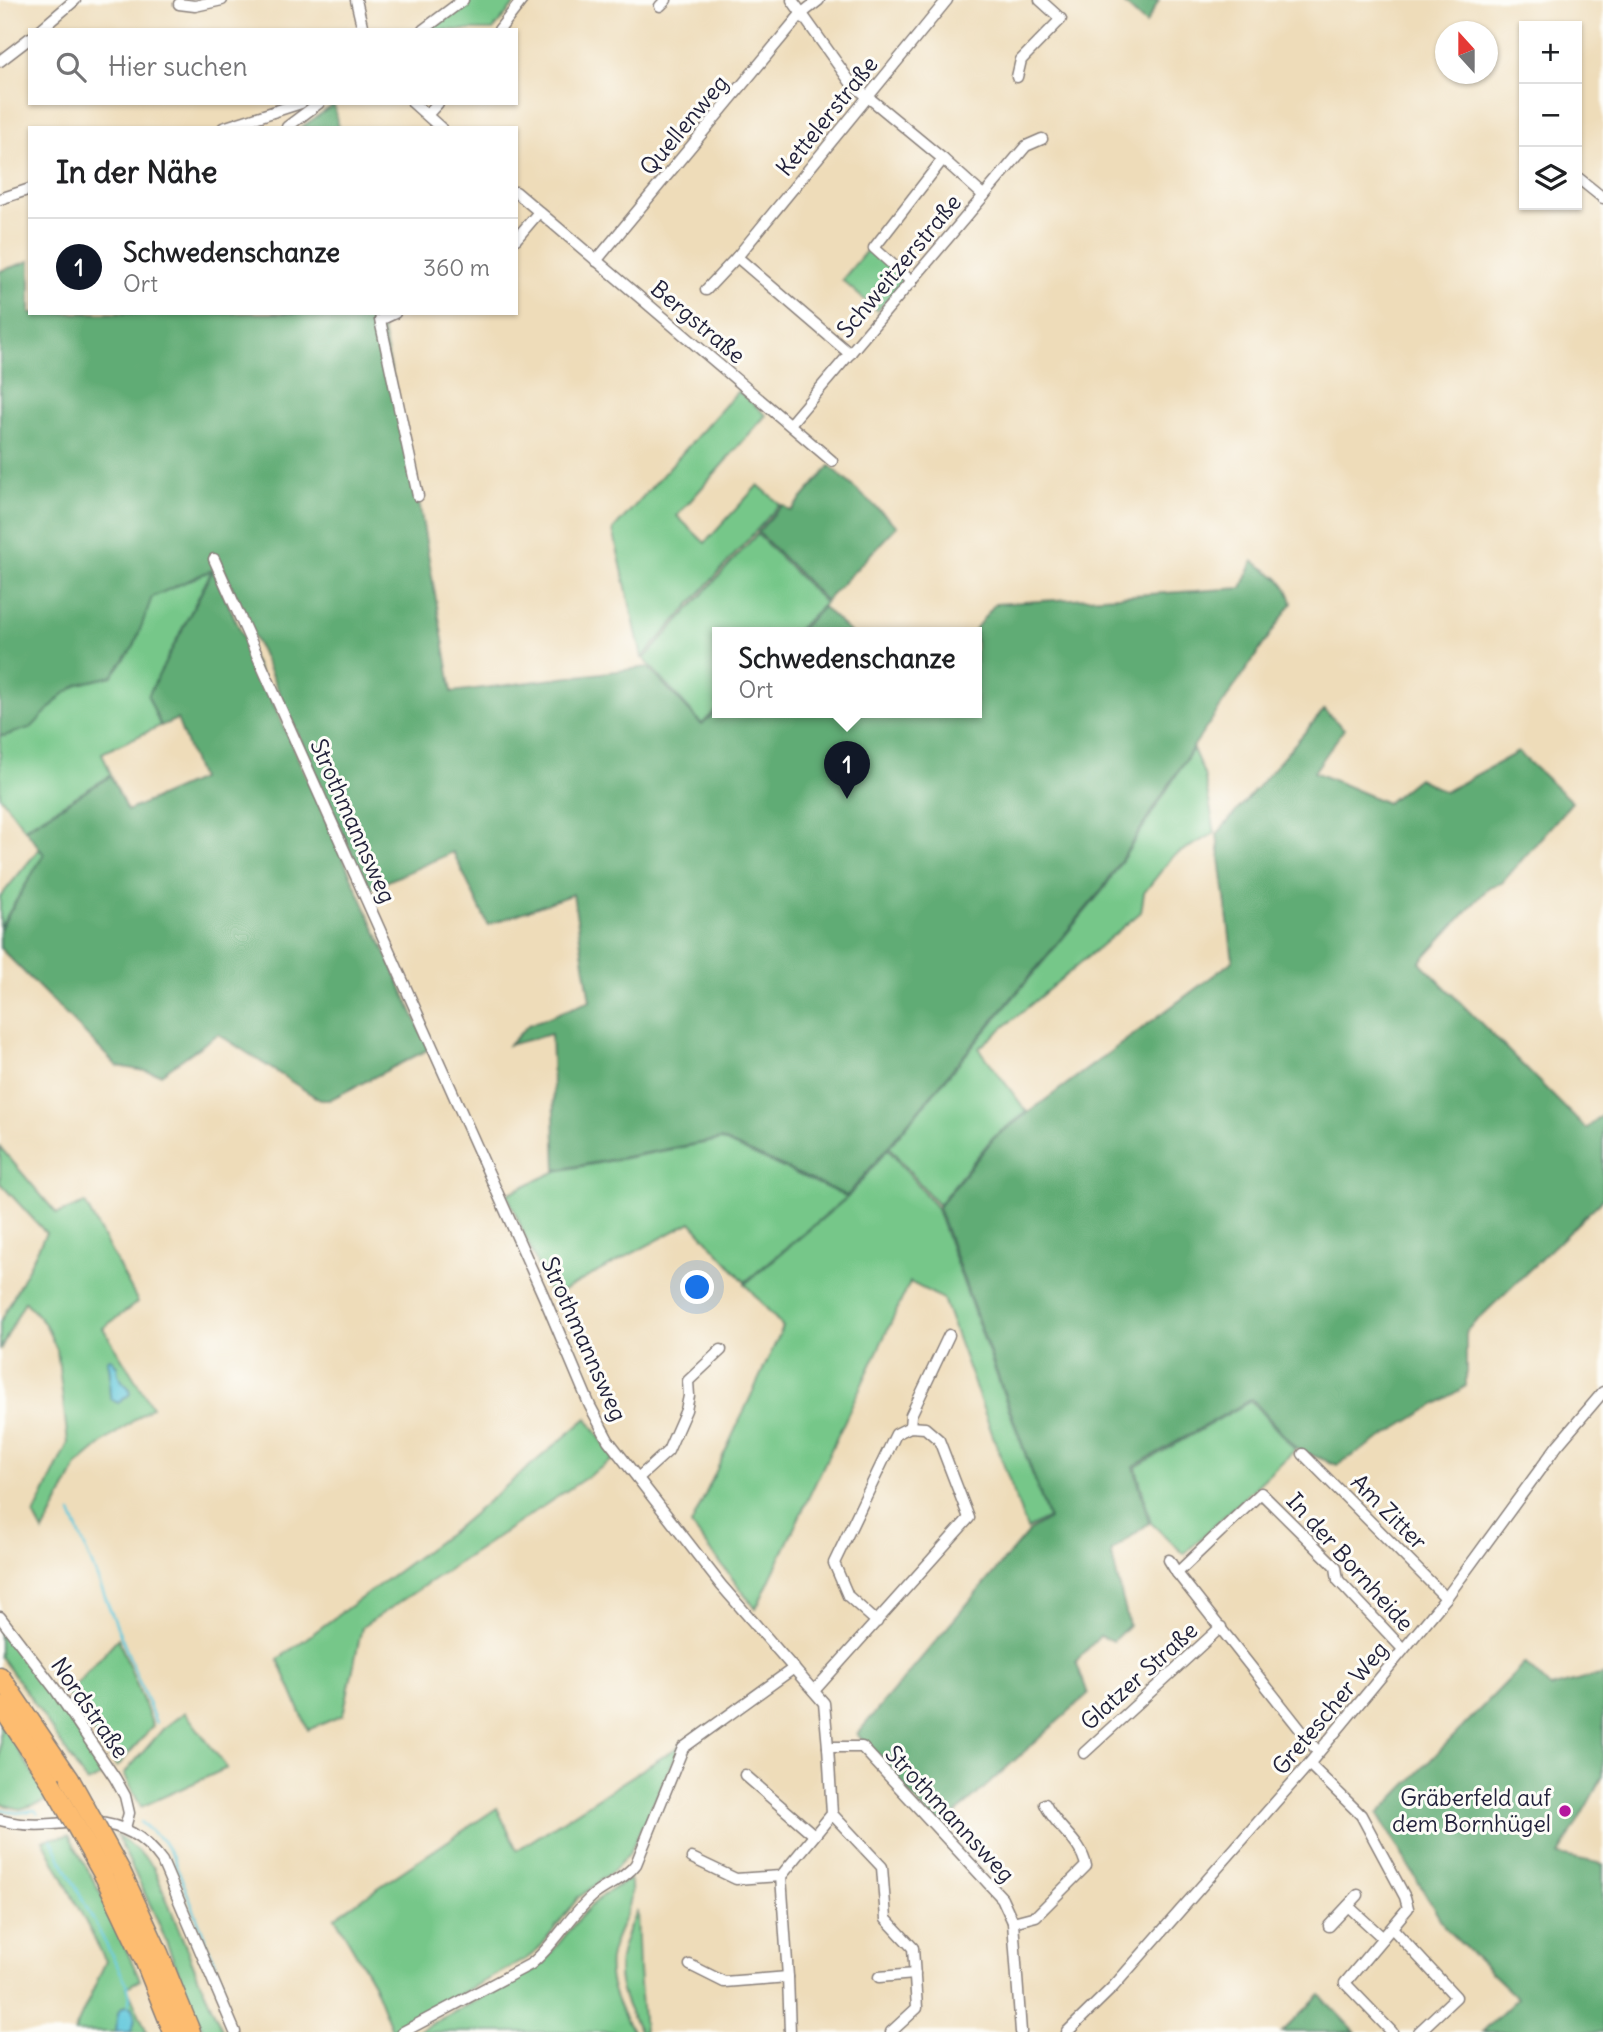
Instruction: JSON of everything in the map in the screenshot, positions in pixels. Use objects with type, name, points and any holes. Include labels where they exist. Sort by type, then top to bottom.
[{"type":"highway","points":[[0,1676],[70,1779],[113,1873],[173,2032]]},
{"type":"highway","points":[[0,1705],[113,1873],[159,1953],[191,2032]]},
{"type":"street","points":[[42,28],[75,0]]},
{"type":"street","points":[[180,4],[195,6],[222,0]]},
{"type":"street","points":[[356,0],[363,28]]},
{"type":"street","points":[[426,28],[463,0]]},
{"type":"street","points":[[501,28],[522,0]]},
{"type":"street","points":[[792,0],[851,83],[984,196]]},
{"type":"street","name":"Quellenweg","points":[[596,261],[801,13],[819,0]]},
{"type":"street","name":"Kettelerstraße","points":[[706,290],[737,257],[947,0]]},
{"type":"street","points":[[1017,77],[1021,60],[1061,19],[1040,0]]},
{"type":"street","points":[[0,61],[28,40]]},
{"type":"street","points":[[229,126],[295,105]]},
{"type":"street","points":[[287,126],[318,105]]},
{"type":"street","points":[[415,105],[439,126]]},
{"type":"street","points":[[427,116],[436,105]]},
{"type":"street","name":"Schweitzerstraße","points":[[790,424],[1026,146],[1042,139]]},
{"type":"street","points":[[912,282],[874,248],[943,159]]},
{"type":"street","points":[[1582,181],[1603,198]]},
{"type":"street","points":[[0,199],[28,190]]},
{"type":"street","name":"Bergstraße","points":[[518,194],[832,461]]},
{"type":"street","points":[[518,237],[539,212]]},
{"type":"street","points":[[737,257],[850,354]]},
{"type":"street","points":[[391,315],[380,320],[418,496]]},
{"type":"street","name":"Strothmannsweg","points":[[214,558],[590,1406],[608,1440],[722,1585],[824,1703],[828,1747],[862,1747],[1002,1898],[1013,1922],[1021,2032]]},
{"type":"street","points":[[910,1427],[911,1415],[949,1335]]},
{"type":"street","points":[[638,1478],[668,1451],[686,1410],[688,1381],[721,1350]]},
{"type":"street","name":"Gretescher Weg","points":[[1067,2032],[1112,1987],[1309,1764],[1446,1598],[1558,1446],[1603,1392]]},
{"type":"street","points":[[814,1691],[877,1622],[969,1518],[939,1440],[925,1428],[910,1427],[896,1434],[834,1563],[848,1596],[877,1622]]},
{"type":"street","name":"Am Zitter","points":[[1303,1454],[1446,1598]]},
{"type":"street","name":"In der Bornheide","points":[[1177,1573],[1261,1493],[1336,1567],[1338,1580],[1403,1649]]},
{"type":"street","points":[[1169,1560],[1318,1752]]},
{"type":"street","name":"Nordstraße","points":[[0,1618],[55,1689],[115,1778],[125,1797],[128,1813],[125,1828]]},
{"type":"street","name":"Glatzer Straße","points":[[1084,1753],[1221,1628]]},
{"type":"street","points":[[403,2032],[531,1964],[544,1954],[585,1903],[631,1871],[636,1864],[683,1748],[794,1668]]},
{"type":"street","points":[[828,1747],[832,1814],[882,1867],[886,1919],[913,1948],[917,2008],[891,2032]]},
{"type":"street","points":[[1309,1764],[1361,1815],[1405,1897],[1408,1908],[1345,1983],[1392,2032]]},
{"type":"street","points":[[745,1775],[814,1835]]},
{"type":"street","points":[[1013,1922],[1036,1916],[1086,1866],[1083,1852],[1051,1816],[1045,1804]]},
{"type":"street","points":[[790,2032],[781,1876],[832,1814]]},
{"type":"street","points":[[0,1820],[39,1826],[83,1821],[106,1823],[125,1828],[152,1847],[162,1861],[235,2032]]},
{"type":"street","points":[[692,1858],[736,1880],[781,1876]]},
{"type":"street","points":[[1329,1926],[1358,1895]]},
{"type":"street","points":[[1348,1906],[1383,1938]]},
{"type":"street","points":[[1392,1928],[1456,1997],[1419,2032]]},
{"type":"street","points":[[690,1965],[724,1982],[788,1977]]},
{"type":"street","points":[[879,1977],[915,1974]]},
{"type":"green space","points":[[468,0],[518,0],[495,28],[432,26]]},
{"type":"green space","points":[[1120,0],[1159,0],[1146,24]]},
{"type":"green space","points":[[334,105],[339,126],[303,126]]},
{"type":"green space","points":[[868,249],[904,280],[877,311],[842,280]]},
{"type":"green space","points":[[28,262],[28,315],[379,315],[418,496],[452,692],[648,667],[702,725],[712,715],[712,718],[982,718],[982,627],[977,627],[995,604],[1242,588],[1253,561],[1282,583],[1292,603],[1193,747],[1103,888],[847,1196],[721,1139],[556,1170],[551,1034],[509,1045],[528,1025],[590,1001],[573,894],[488,925],[453,852],[368,890],[222,565],[152,597],[134,646],[112,676],[79,684],[61,696],[32,727],[0,735],[0,271]]},
{"type":"green space","points":[[738,391],[766,415],[677,516],[705,543],[758,485],[780,504],[642,658],[613,530]]},
{"type":"green space","points":[[830,466],[897,526],[826,601],[758,532],[782,505],[791,511]]},
{"type":"green space","points":[[757,534],[825,603],[800,627],[712,627],[712,714],[702,724],[644,659]]},
{"type":"green space","points":[[212,570],[148,696],[160,726],[102,753],[111,775],[24,828],[0,796],[0,735],[32,727],[61,696],[79,684],[112,675],[134,646],[152,597]]},
{"type":"green space","points":[[213,570],[429,1049],[329,1100],[320,1100],[218,1034],[161,1074],[117,1066],[0,948],[0,929],[44,854],[25,829],[111,776],[127,811],[200,779],[177,719],[161,726],[148,696]]},
{"type":"green space","points":[[823,607],[845,627],[803,627]]},
{"type":"green space","points":[[1324,710],[1344,729],[1314,772],[1387,803],[1418,778],[1445,792],[1518,752],[1572,802],[1502,883],[1489,887],[1420,962],[1586,1129],[1603,1115],[1603,1199],[1466,1331],[1466,1386],[1337,1465],[1296,1449],[1252,1399],[1134,1466],[1149,1523],[1111,1552],[1129,1625],[1113,1641],[1100,1636],[1076,1661],[1088,1694],[940,1828],[857,1734],[1029,1531],[1049,1519],[938,1207],[994,1138],[1233,961],[1217,834]]},
{"type":"green space","points":[[1193,749],[1204,774],[1215,833],[1173,856],[1144,893],[1141,912],[979,1048],[1027,1112],[993,1137],[938,1205],[889,1147],[1104,889]]},
{"type":"green space","points":[[39,849],[44,854],[0,927],[0,897]]},
{"type":"green space","points":[[721,1140],[847,1197],[745,1282],[691,1222],[551,1297],[507,1194],[557,1171]]},
{"type":"green space","points":[[0,1147],[57,1214],[85,1203],[138,1302],[103,1328],[152,1407],[78,1464],[43,1532],[34,1515],[68,1443],[57,1350],[45,1324],[25,1301],[0,1350],[0,1323],[46,1233],[0,1183]]},
{"type":"green space","points":[[888,1149],[936,1207],[1048,1518],[1027,1529],[943,1299],[910,1282],[756,1609],[691,1525],[783,1327],[745,1284],[848,1197]]},
{"type":"green space","points":[[1251,1401],[1295,1450],[1184,1554],[1151,1523],[1136,1467]]},
{"type":"green space","points":[[587,1418],[614,1459],[362,1627],[343,1715],[308,1730],[278,1659],[454,1530]]},
{"type":"green space","points":[[0,1624],[51,1691],[106,1774],[87,1783],[0,1656]]},
{"type":"green space","points":[[118,1638],[153,1726],[117,1767],[67,1694]]},
{"type":"green space","points":[[1525,1663],[1550,1688],[1603,1674],[1603,1776],[1559,1855],[1603,1864],[1603,2032],[1482,2032],[1518,1998],[1446,1929],[1378,1814]]},
{"type":"green space","points":[[185,1712],[227,1768],[141,1807],[124,1774],[163,1729]]},
{"type":"green space","points":[[0,1721],[50,1800],[20,1809],[0,1804]]},
{"type":"green space","points":[[681,1745],[629,1854],[613,1871],[578,1898],[538,1950],[526,1959],[392,2030],[373,1983],[335,1917],[497,1808],[517,1850]]},
{"type":"green space","points":[[69,1835],[103,1898],[140,1980],[127,1987],[147,2032],[74,2032],[106,1961],[43,1840]]},
{"type":"green space","points":[[117,1836],[137,1850],[154,1868],[223,2032],[205,2032],[198,2020],[156,1917]]},
{"type":"green space","points":[[630,1879],[628,1910],[612,1948],[610,1978],[633,2032],[416,2032],[534,1970],[593,1904]]},
{"type":"green space","points":[[637,1910],[644,2032],[640,2032],[624,1998],[619,1971],[624,1944]]},
{"type":"green space","points":[[1320,1995],[1355,2032],[1282,2032]]},
{"type":"water","points":[[110,1358],[117,1366],[122,1381],[129,1388],[130,1394],[118,1403],[111,1399],[110,1394],[110,1370],[107,1360]]},
{"type":"water","points":[[125,2006],[131,2007],[133,2011],[133,2026],[130,2032],[116,2032],[118,2014]]},
{"type":"waterway","points":[[71,1513],[156,1723]]},
{"type":"waterway","points":[[0,1809],[18,1813],[35,1810],[38,1814]]},
{"type":"waterway","points":[[140,1822],[163,1841],[173,1857],[223,1984]]},
{"type":"waterway","points":[[51,1840],[127,1984],[130,1997],[128,2006]]},
{"type":"place","name":"Schwedenschanze","points":[[847,799]]},
{"type":"place","name":"Gräberfeld auf dem Bornhügel","points":[[1565,1811]]}]
